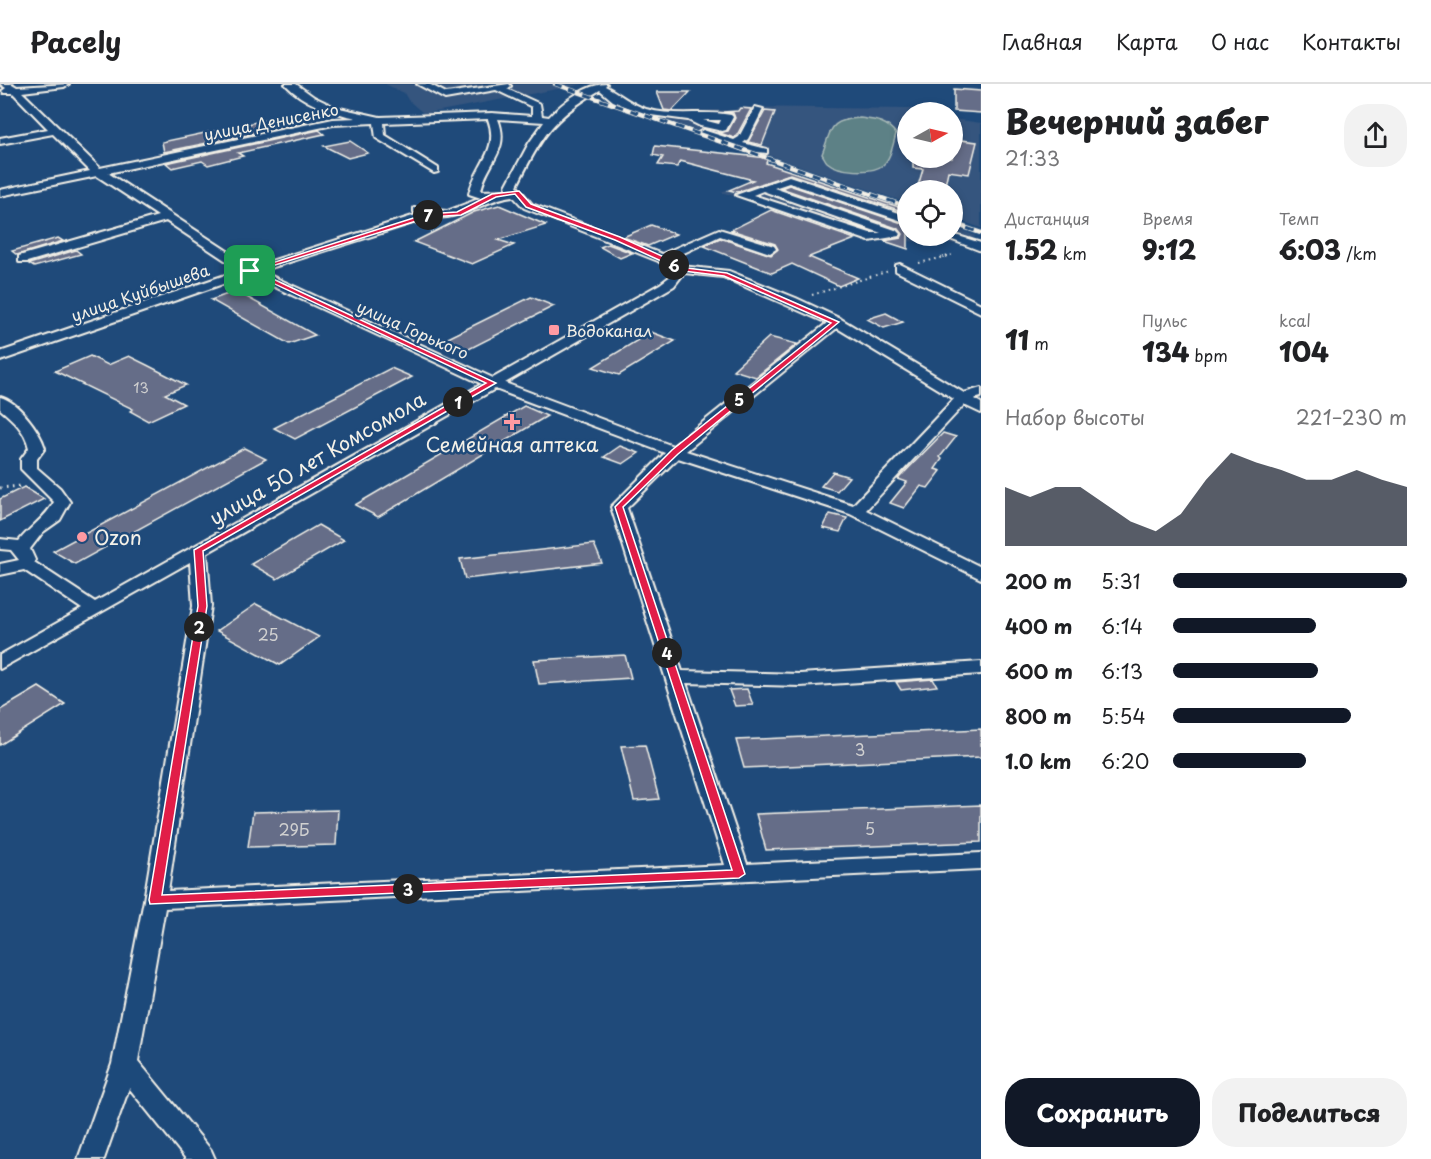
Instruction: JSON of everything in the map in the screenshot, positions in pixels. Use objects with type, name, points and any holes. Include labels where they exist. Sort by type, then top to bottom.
[{"type":"street","points":[[0,92],[10,87],[64,84]]},
{"type":"street","points":[[290,84],[310,101],[335,111],[379,120],[380,136],[434,170]]},
{"type":"street","points":[[422,84],[445,96],[506,85],[537,106],[537,118]]},
{"type":"street","points":[[620,84],[603,86],[567,105],[551,120],[532,145],[511,186],[528,206],[617,238],[662,258],[678,269],[725,274],[791,301],[836,322],[981,409]]},
{"type":"street","points":[[603,86],[613,98],[750,149],[763,151]]},
{"type":"street","name":"улица Горького","points":[[10,87],[97,171],[250,271],[492,383],[675,452],[856,511],[981,574]]},
{"type":"street","points":[[736,143],[743,139],[758,109]]},
{"type":"street","points":[[492,116],[497,126],[496,149],[475,187],[475,194],[494,195],[517,192]]},
{"type":"street","name":"улица Денисенко","points":[[0,192],[333,122],[492,116],[551,120]]},
{"type":"street","points":[[666,118],[691,118]]},
{"type":"street","points":[[0,141],[56,130]]},
{"type":"street","points":[[764,188],[896,234],[869,237],[742,195],[789,179],[897,216]]},
{"type":"street","name":"улица Куйбышева","points":[[0,357],[250,271],[428,215],[458,214],[494,195]]},
{"type":"street","name":"улица Куйбышева","points":[[397,215],[419,209],[428,215]]},
{"type":"street","points":[[23,259],[167,217]]},
{"type":"street","points":[[662,258],[718,232],[770,249]]},
{"type":"street","points":[[963,241],[981,247]]},
{"type":"street","points":[[900,268],[981,309]]},
{"type":"street","name":"улица 50 лет Комсомола","points":[[0,663],[664,287],[676,279],[678,269]]},
{"type":"street","points":[[739,874],[619,507],[675,452],[836,322]]},
{"type":"street","points":[[856,511],[962,398],[981,392]]},
{"type":"street","points":[[0,401],[34,436],[37,448],[29,459],[29,469],[54,490],[62,502],[54,517],[37,529],[24,557],[0,570]]},
{"type":"street","points":[[0,544],[13,544],[24,557],[95,609]]},
{"type":"street","points":[[92,1159],[125,1064],[155,900],[202,606],[198,550]]},
{"type":"street","points":[[675,677],[800,680],[981,668]]},
{"type":"street","points":[[155,900],[981,861]]},
{"type":"street","points":[[125,1064],[202,1159]]},
{"type":"path","points":[[791,301],[952,255]]},
{"type":"path","points":[[0,488],[21,486]]},
{"type":"shaded area","points":[[385,84],[584,84],[424,114],[408,100],[404,93]]},
{"type":"shaded area","points":[[738,107],[897,109],[897,168],[963,168],[963,120],[981,123],[981,228],[963,222],[963,180],[897,180],[897,200],[646,113],[735,110]]},
{"type":"shaded area","points":[[785,169],[897,206],[897,240],[871,239],[721,192]]},
{"type":"shaded area","points":[[963,231],[976,236],[963,242]]},
{"type":"green space","points":[[860,118],[885,124],[896,134],[886,162],[878,168],[863,171],[839,168],[827,162],[822,154],[833,127],[842,121]]},
{"type":"building","points":[[954,89],[981,91],[981,113],[963,112],[963,102],[954,102]]},
{"type":"building","points":[[657,92],[690,92],[672,111],[664,110]]},
{"type":"building","points":[[740,108],[751,109],[737,135],[734,138],[717,132],[728,131],[735,118],[733,113],[723,112],[738,111]]},
{"type":"building","points":[[765,111],[775,112],[762,145],[748,142]]},
{"type":"building","points":[[295,114],[307,122],[164,152],[162,142]]},
{"type":"building","points":[[319,130],[324,134],[238,153],[243,156],[208,165],[202,161],[172,168],[166,163]]},
{"type":"building","points":[[963,140],[977,142],[969,174],[948,171],[946,180],[920,180],[923,169],[913,168],[963,168]]},
{"type":"building","points":[[350,141],[368,153],[348,158],[324,146]]},
{"type":"building","points":[[655,146],[768,158],[766,163],[897,206],[897,209],[790,174],[737,192],[729,190],[753,180],[680,161],[677,167],[658,165],[663,157],[653,155]]},
{"type":"building","points":[[789,185],[897,221],[897,228],[781,188]]},
{"type":"building","points":[[499,205],[546,225],[498,240],[514,245],[472,264],[414,242],[474,212]]},
{"type":"building","points":[[771,210],[855,239],[809,257],[858,278],[839,286],[792,264],[772,273],[704,246],[720,238],[771,255],[778,249],[775,244],[731,230]]},
{"type":"building","points":[[651,225],[676,234],[648,246],[623,237]]},
{"type":"building","points":[[58,238],[63,241],[17,255],[12,251]]},
{"type":"building","points":[[897,239],[897,245],[884,241]]},
{"type":"building","points":[[608,244],[632,253],[620,258],[600,247]]},
{"type":"building","points":[[76,250],[81,254],[34,267],[29,264]]},
{"type":"building","points":[[236,291],[315,335],[289,344],[211,300]]},
{"type":"building","points":[[531,297],[554,306],[465,351],[442,341]]},
{"type":"building","points":[[886,313],[903,322],[884,328],[867,319]]},
{"type":"building","points":[[651,332],[675,341],[619,375],[593,367]]},
{"type":"building","points":[[769,337],[797,344],[756,377],[733,370]]},
{"type":"building","points":[[90,356],[108,365],[129,356],[147,365],[186,385],[165,394],[184,404],[148,421],[130,411],[133,409],[55,371]]},
{"type":"building","points":[[391,368],[412,377],[295,439],[274,428]]},
{"type":"building","points":[[524,406],[547,416],[378,517],[355,505]]},
{"type":"building","points":[[943,433],[956,437],[940,457],[942,459],[935,469],[941,471],[928,488],[921,486],[904,508],[890,503],[907,482],[898,479]]},
{"type":"building","points":[[620,446],[639,453],[623,464],[604,457]]},
{"type":"building","points":[[244,448],[266,459],[75,564],[53,551]]},
{"type":"building","points":[[833,472],[849,477],[837,491],[821,486]]},
{"type":"building","points":[[24,487],[44,499],[0,521],[0,499]]},
{"type":"building","points":[[830,514],[847,518],[840,532],[823,528]]},
{"type":"building","points":[[318,525],[344,540],[277,579],[251,564]]},
{"type":"building","points":[[594,544],[602,563],[465,579],[460,559]]},
{"type":"building","points":[[256,604],[319,637],[280,665],[217,631]]},
{"type":"building","points":[[625,655],[631,678],[539,684],[534,660]]},
{"type":"building","points":[[933,679],[937,686],[901,690],[896,682]]},
{"type":"building","points":[[39,687],[65,704],[0,745],[0,710]]},
{"type":"building","points":[[747,689],[753,705],[735,706],[729,690]]},
{"type":"building","points":[[981,729],[981,757],[744,768],[736,740]]},
{"type":"building","points":[[645,745],[659,799],[634,801],[621,746]]},
{"type":"building","points":[[981,805],[981,842],[766,850],[756,814]]},
{"type":"building","points":[[338,810],[336,845],[248,847],[253,812]]},
{"type":"railway","points":[[555,84],[897,203]]},
{"type":"railway","points":[[963,227],[981,233]]},
{"type":"place","name":"Водоканал","points":[[554,330]]},
{"type":"place","name":"Семейная аптека","points":[[512,422]]},
{"type":"place","name":"Ozon","points":[[82,537]]},
{"type":"route","points":[[517,192],[528,206],[617,238],[662,258],[678,269],[725,274],[836,322],[675,452],[619,507],[739,874],[155,900],[202,606],[198,550],[492,383],[250,271],[428,215],[458,214],[494,195],[517,192]]}]
